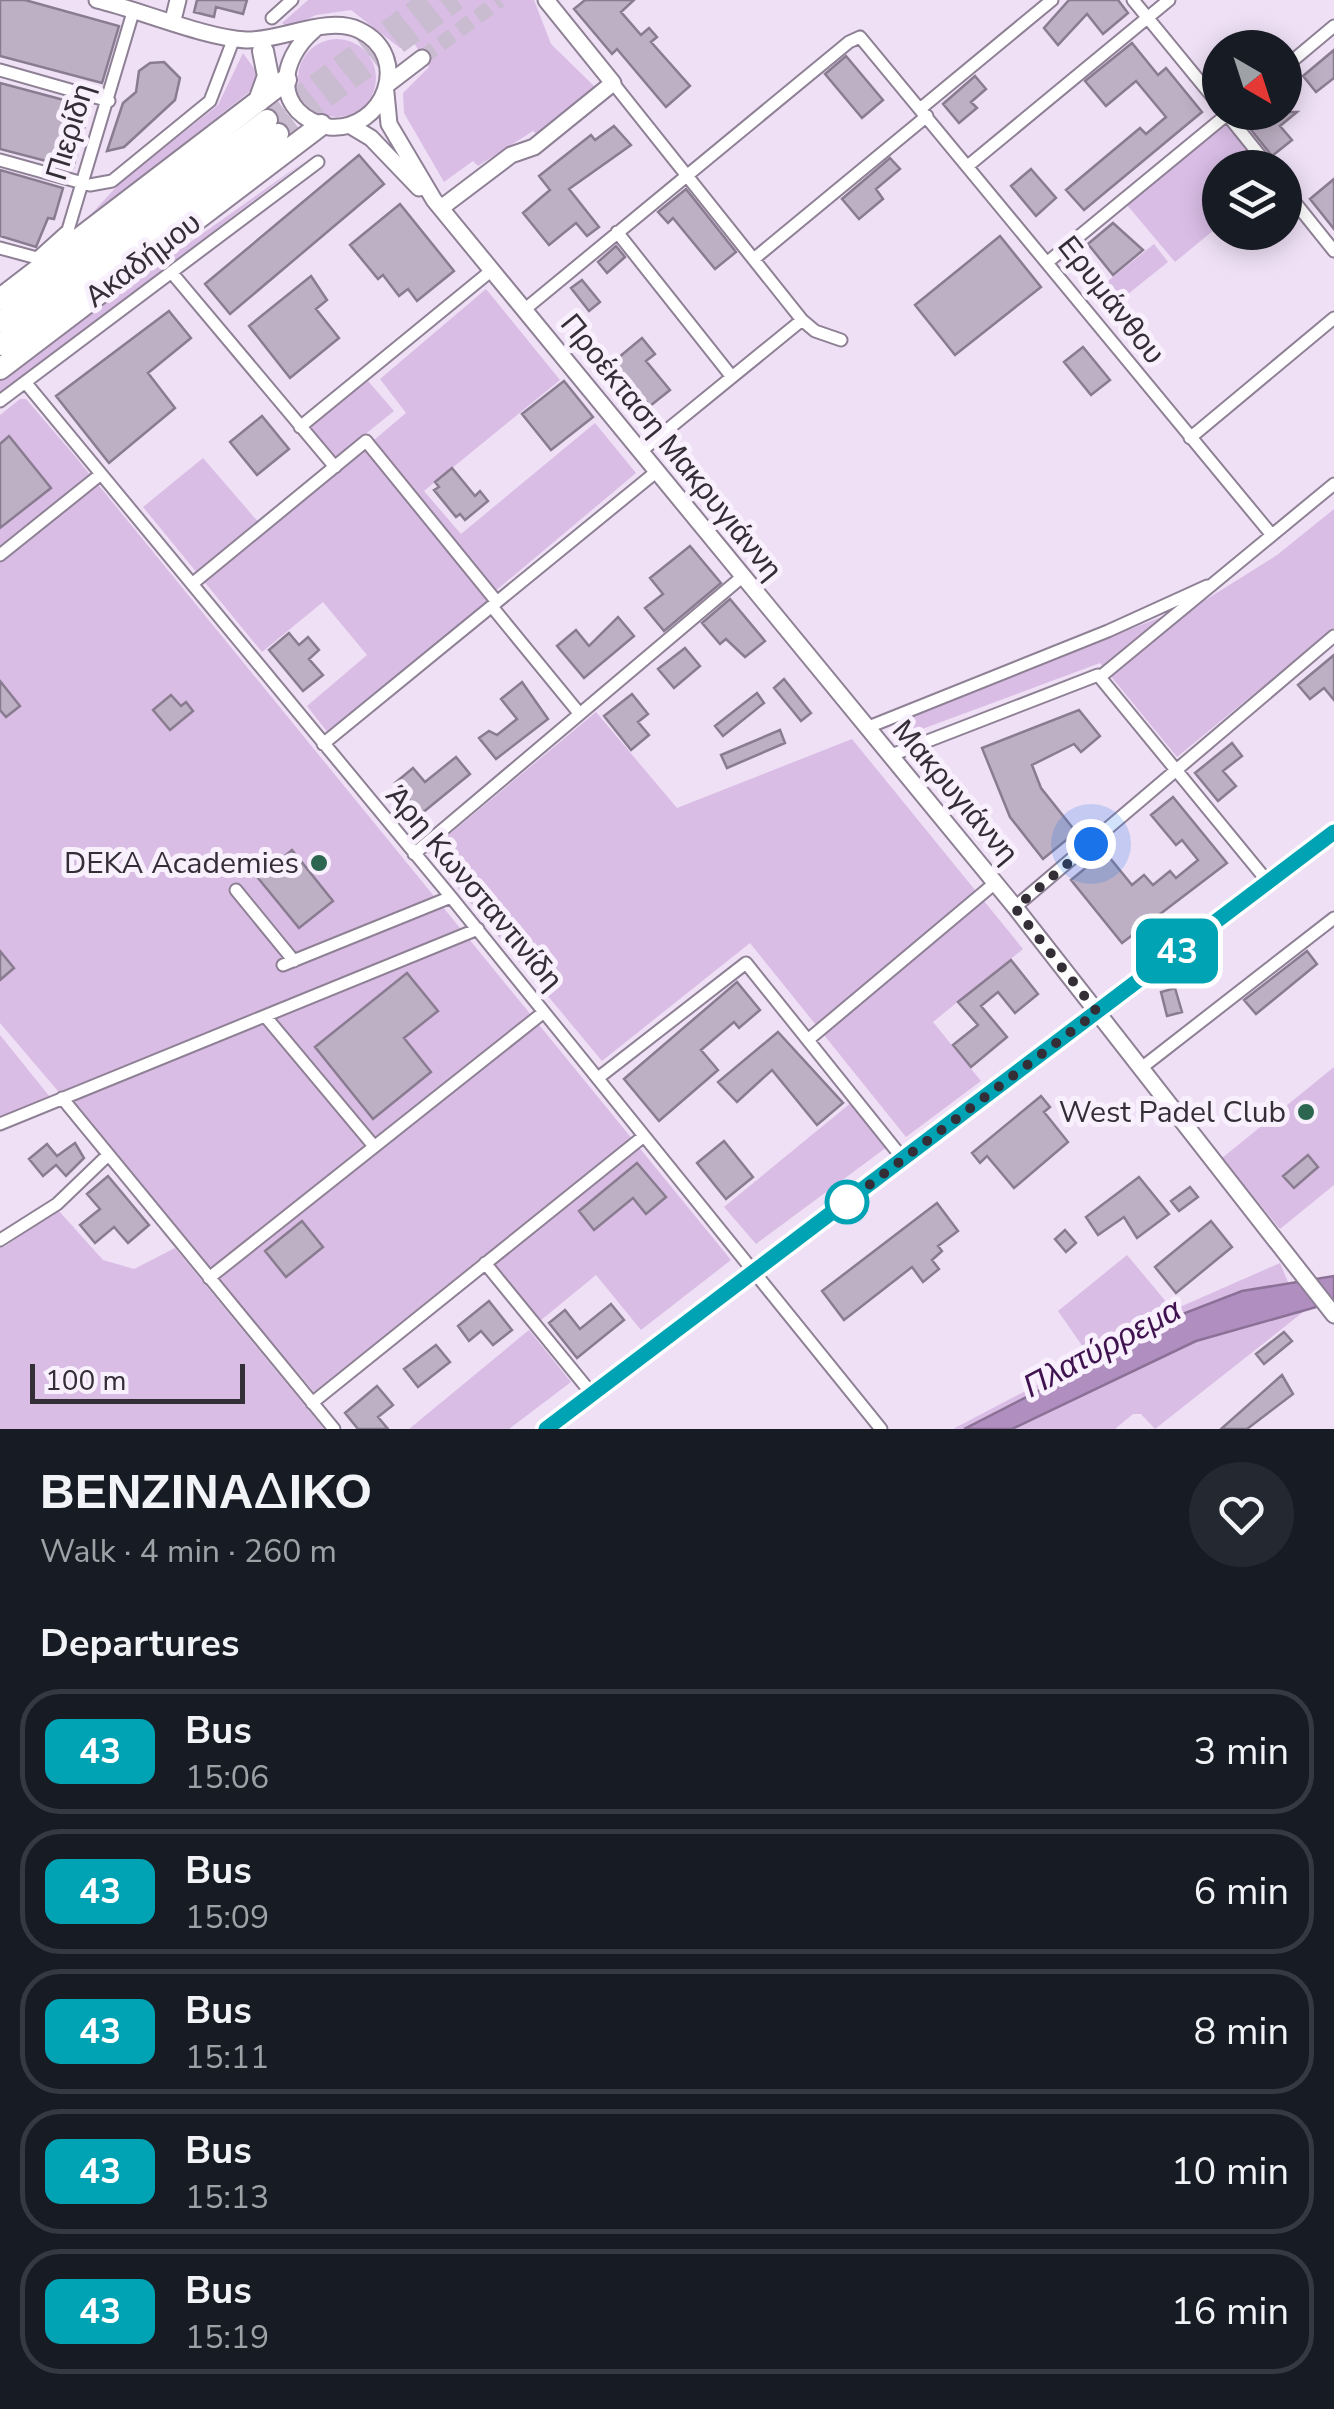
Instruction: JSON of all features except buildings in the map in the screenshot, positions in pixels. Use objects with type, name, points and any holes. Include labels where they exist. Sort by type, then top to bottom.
[{"type":"highway","points":[[262,51],[268,76],[267,120]]},
{"type":"highway","points":[[0,344],[267,120],[286,74]]},
{"type":"highway","points":[[0,299],[267,120]]},
{"type":"highway","points":[[0,322],[267,120]]},
{"type":"highway","points":[[0,370],[320,125]]},
{"type":"main road","points":[[97,0],[134,9],[153,6],[172,20],[238,39],[262,51],[286,74],[296,108],[320,125],[351,126],[371,138],[437,204]]},
{"type":"main road","points":[[172,20],[178,0]]},
{"type":"main road","points":[[437,204],[511,155],[534,147],[612,83],[549,5]]},
{"type":"main road","points":[[238,39],[280,39],[341,25],[355,28],[382,50],[422,58],[387,88],[374,113],[351,126]]},
{"type":"main road","points":[[286,74],[294,48],[314,30]]},
{"type":"main road","points":[[382,50],[389,124],[437,204]]},
{"type":"main road","name":"Προέκταση Μακρυγιάννη","points":[[437,204],[866,728]]},
{"type":"main road","name":"Μακρυγιάννη","points":[[866,728],[996,883],[1330,1310]]},
{"type":"main road","points":[[546,1429],[1334,832]]},
{"type":"street","points":[[276,0],[272,18],[292,0]]},
{"type":"street","points":[[755,258],[1052,0]]},
{"type":"street","points":[[1133,0],[1202,83]]},
{"type":"street","points":[[969,165],[1169,0]]},
{"type":"street","name":"Πιερίδη","points":[[0,248],[36,258],[66,233],[134,9]]},
{"type":"street","points":[[1302,53],[1334,26]]},
{"type":"street","name":"Ερυμάνθου","points":[[687,176],[854,38],[864,40],[1271,534]]},
{"type":"street","points":[[0,160],[84,184],[102,185],[122,174],[204,107],[216,90],[238,39]]},
{"type":"street","points":[[0,70],[109,100]]},
{"type":"street","points":[[612,83],[802,320],[815,331],[840,340]]},
{"type":"street","points":[[1049,261],[1205,130]]},
{"type":"street","points":[[1240,130],[1256,150]]},
{"type":"street","name":"Ακαδήμου","points":[[0,401],[318,162]]},
{"type":"street","points":[[524,310],[687,176]]},
{"type":"street","points":[[1302,212],[1334,252]]},
{"type":"street","points":[[617,232],[732,376]]},
{"type":"street","points":[[300,427],[492,270]]},
{"type":"street","points":[[172,272],[336,467]]},
{"type":"street","points":[[1190,438],[1334,318]]},
{"type":"street","points":[[640,452],[802,320]]},
{"type":"street","name":"Άρη Κωνσταντινίδη","points":[[25,382],[478,929],[882,1429]]},
{"type":"street","points":[[192,584],[366,442],[579,713]]},
{"type":"street","points":[[323,744],[656,472]]},
{"type":"street","points":[[0,554],[101,474]]},
{"type":"street","points":[[889,756],[1086,678],[1100,677],[1334,484]]},
{"type":"street","points":[[414,854],[742,577]]},
{"type":"street","points":[[866,728],[1108,631],[1206,586]]},
{"type":"street","points":[[1015,908],[1334,636]]},
{"type":"street","points":[[1100,677],[1268,882]]},
{"type":"street","points":[[810,1039],[996,883]]},
{"type":"street","points":[[236,890],[289,963],[451,897]]},
{"type":"street","points":[[1140,1069],[1334,918]]},
{"type":"street","points":[[0,1124],[478,929]]},
{"type":"street","points":[[598,1078],[746,962],[904,1160]]},
{"type":"street","points":[[209,1278],[544,1012]]},
{"type":"street","points":[[266,1016],[373,1146]]},
{"type":"street","points":[[62,1098],[334,1429]]},
{"type":"street","points":[[312,1402],[644,1136]]},
{"type":"street","points":[[4,1238],[57,1204],[108,1155]]},
{"type":"street","points":[[485,1264],[592,1394]]},
{"type":"shaded area","points":[[308,0],[534,0],[551,44],[596,88],[538,136],[533,131],[478,166],[473,161],[444,182],[404,113],[403,93],[429,67],[414,43],[400,48],[351,10],[316,15],[289,28],[282,23]]},
{"type":"shaded area","points":[[329,39],[345,39],[370,56],[376,78],[370,100],[359,111],[345,117],[329,117],[304,100],[298,86],[298,70],[315,45]]},
{"type":"shaded area","points":[[243,53],[258,74],[253,89],[84,222],[119,184],[218,105]]},
{"type":"shaded area","points":[[1218,130],[1233,130],[1249,150],[1202,150],[1202,240],[1175,262],[1127,205]]},
{"type":"shaded area","points":[[305,161],[0,395],[0,377]]},
{"type":"shaded area","points":[[1154,244],[1168,262],[1108,310],[1093,293]]},
{"type":"shaded area","points":[[486,289],[560,380],[424,491],[461,534],[595,423],[636,473],[487,598],[490,602],[328,733],[307,706],[367,655],[323,602],[262,652],[143,507],[203,458],[266,531],[406,413],[380,379]]},
{"type":"shaded area","points":[[368,381],[394,411],[332,461],[305,431]]},
{"type":"shaded area","points":[[20,399],[26,399],[74,455],[731,1260],[641,1330],[596,1275],[540,1321],[484,1255],[314,1392],[0,1023],[0,415]]},
{"type":"shaded area","points":[[1334,509],[1334,628],[1177,757],[1100,663],[906,735],[896,721],[1207,599],[1277,555]]},
{"type":"shaded area","points":[[596,712],[677,808],[852,739],[1023,949],[933,1022],[981,1081],[906,1137],[750,943],[602,1061],[428,852]]},
{"type":"shaded area","points":[[0,1035],[50,1097],[0,1117]]},
{"type":"shaded area","name":"West Padel Club","points":[[1334,1067],[1334,1185],[1280,1229],[1222,1158]]},
{"type":"shaded area","points":[[852,1102],[887,1147],[756,1244],[724,1207]]},
{"type":"shaded area","points":[[58,1210],[103,1260],[134,1269],[175,1248],[324,1429],[0,1429],[0,1243],[4,1247]]},
{"type":"shaded area","points":[[1127,1255],[1173,1310],[1280,1263],[1290,1287],[1307,1309],[1155,1429],[1141,1414],[1133,1414],[1115,1429],[953,1429],[1090,1357],[1058,1311]]},
{"type":"shaded area","points":[[1334,1276],[1334,1302],[1196,1341],[1012,1429],[964,1429],[1079,1370],[1146,1328],[1242,1291]]},
{"type":"shaded area","points":[[529,1330],[571,1382],[509,1429],[409,1429]]},
{"type":"tunnel","points":[[267,120],[428,0]]},
{"type":"tunnel","points":[[278,134],[457,0]]},
{"type":"tunnel","points":[[422,58],[500,0]]},
{"type":"bus line","name":"43","points":[[546,1429],[1334,832]]},
{"type":"place","name":"DEKA Academies","points":[[319,863]]},
{"type":"place","name":"West Padel Club","points":[[1306,1112]]},
{"type":"route","points":[[847,1202],[844,1204],[1097,1012],[1015,908],[1091,844]]},
{"type":"water label","name":"Πλατύρρεμα","points":[[1102,1348]]}]
